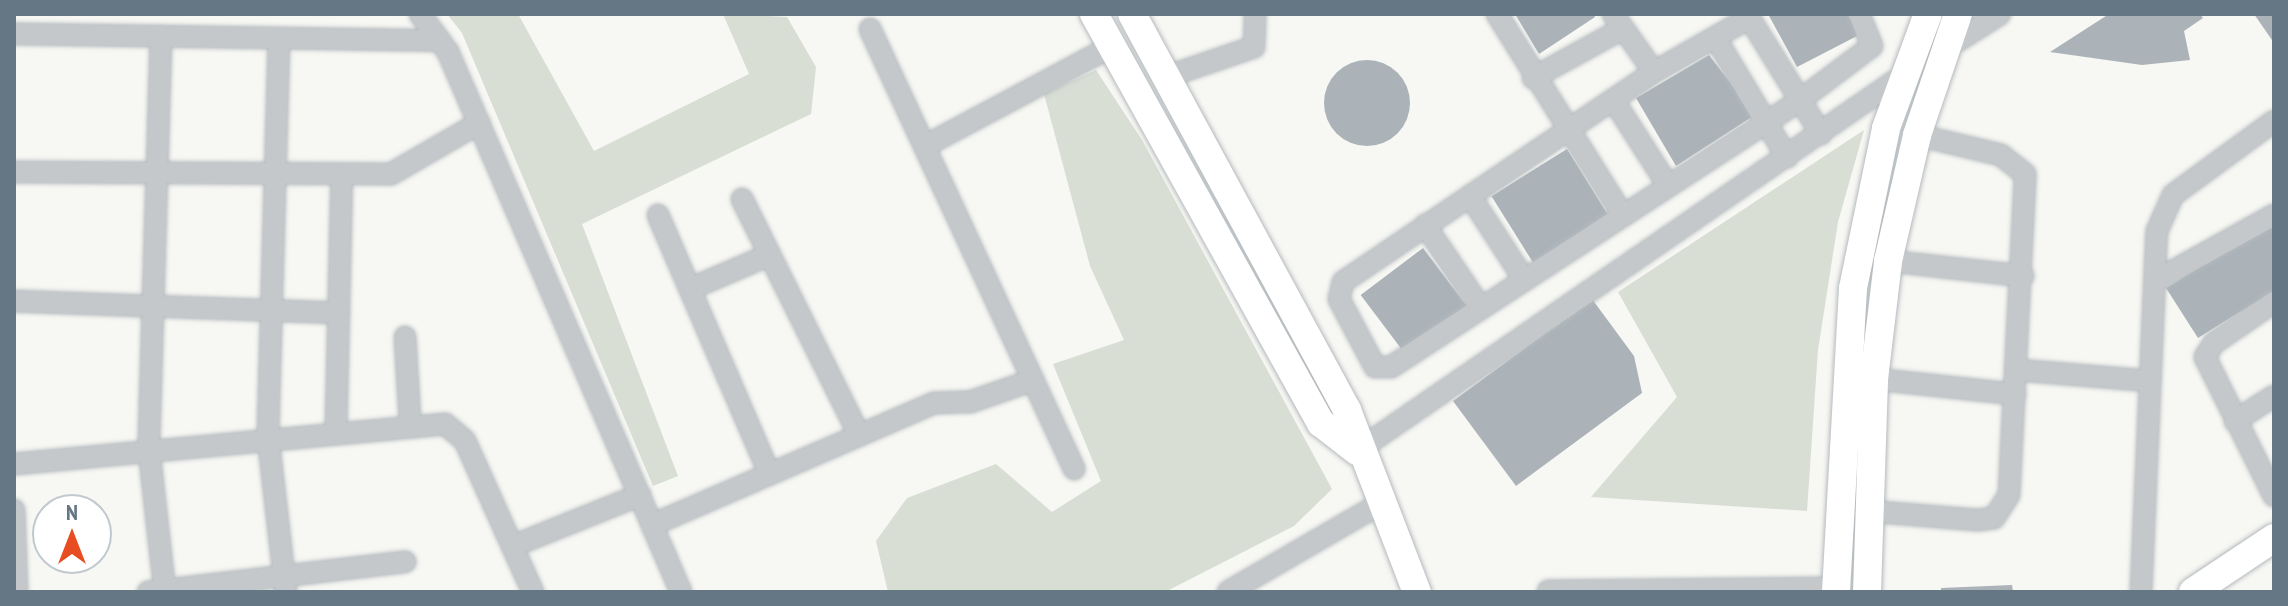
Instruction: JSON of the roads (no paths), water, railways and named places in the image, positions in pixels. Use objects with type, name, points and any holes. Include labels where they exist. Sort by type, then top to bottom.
[{"type":"street","points":[[420,14],[440,41],[479,123],[681,592]]},
{"type":"street","points":[[1094,14],[1321,423],[1357,451]]},
{"type":"street","points":[[1132,14],[1347,410],[1357,451],[1417,592]]},
{"type":"street","points":[[1166,77],[1254,47],[1255,14]]},
{"type":"street","points":[[1497,14],[1533,78],[1622,214]]},
{"type":"street","points":[[1821,134],[1799,101],[1748,16],[1716,39],[1654,72],[1425,225],[1339,290],[1370,360],[1391,367],[1667,184],[1768,124],[1799,101],[1872,46],[1859,14]]},
{"type":"street","points":[[1548,591],[1836,590],[1853,288],[1886,128],[1928,14]]},
{"type":"street","points":[[1867,592],[1866,511],[1874,379],[1888,261],[1917,135],[1958,14]]},
{"type":"street","points":[[1357,451],[1907,73],[2000,14]]},
{"type":"street","points":[[1533,78],[1618,21],[1654,72]]},
{"type":"street","points":[[870,29],[1074,469]]},
{"type":"street","points":[[14,34],[440,41]]},
{"type":"street","points":[[161,36],[149,450],[160,591],[286,584],[405,562]]},
{"type":"street","points":[[279,38],[268,437],[286,584]]},
{"type":"street","points":[[1716,39],[1787,157]]},
{"type":"street","points":[[925,146],[1112,46]]},
{"type":"street","points":[[1614,101],[1667,184]]},
{"type":"street","points":[[2141,592],[2157,231],[2173,195],[2274,121]]},
{"type":"street","points":[[14,172],[157,178],[342,175],[409,169],[479,123]]},
{"type":"street","points":[[1866,511],[1994,518],[2009,495],[2023,276],[2025,174],[2001,155],[1917,135]]},
{"type":"street","points":[[336,430],[342,175]]},
{"type":"street","points":[[1470,196],[1524,279]]},
{"type":"street","points":[[742,199],[858,433]]},
{"type":"street","points":[[658,215],[769,473]]},
{"type":"street","points":[[2155,281],[2274,215]]},
{"type":"street","points":[[1425,225],[1481,308]]},
{"type":"street","points":[[690,289],[769,255]]},
{"type":"street","points":[[1888,261],[2023,276]]},
{"type":"street","points":[[14,301],[339,313]]},
{"type":"street","points":[[2274,302],[2208,349],[2207,366],[2274,496]]},
{"type":"street","points":[[405,337],[410,422]]},
{"type":"street","points":[[2017,370],[2150,381]]},
{"type":"street","points":[[1874,379],[2015,394]]},
{"type":"street","points":[[652,525],[858,433],[934,403],[970,402],[1033,380]]},
{"type":"street","points":[[2235,421],[2274,396]]},
{"type":"street","points":[[14,464],[410,422],[458,430],[533,592]]},
{"type":"street","points":[[513,546],[640,495]]},
{"type":"street","points":[[1228,592],[1380,504]]},
{"type":"street","points":[[14,510],[17,592]]},
{"type":"street","points":[[2193,592],[2274,538]]}]
